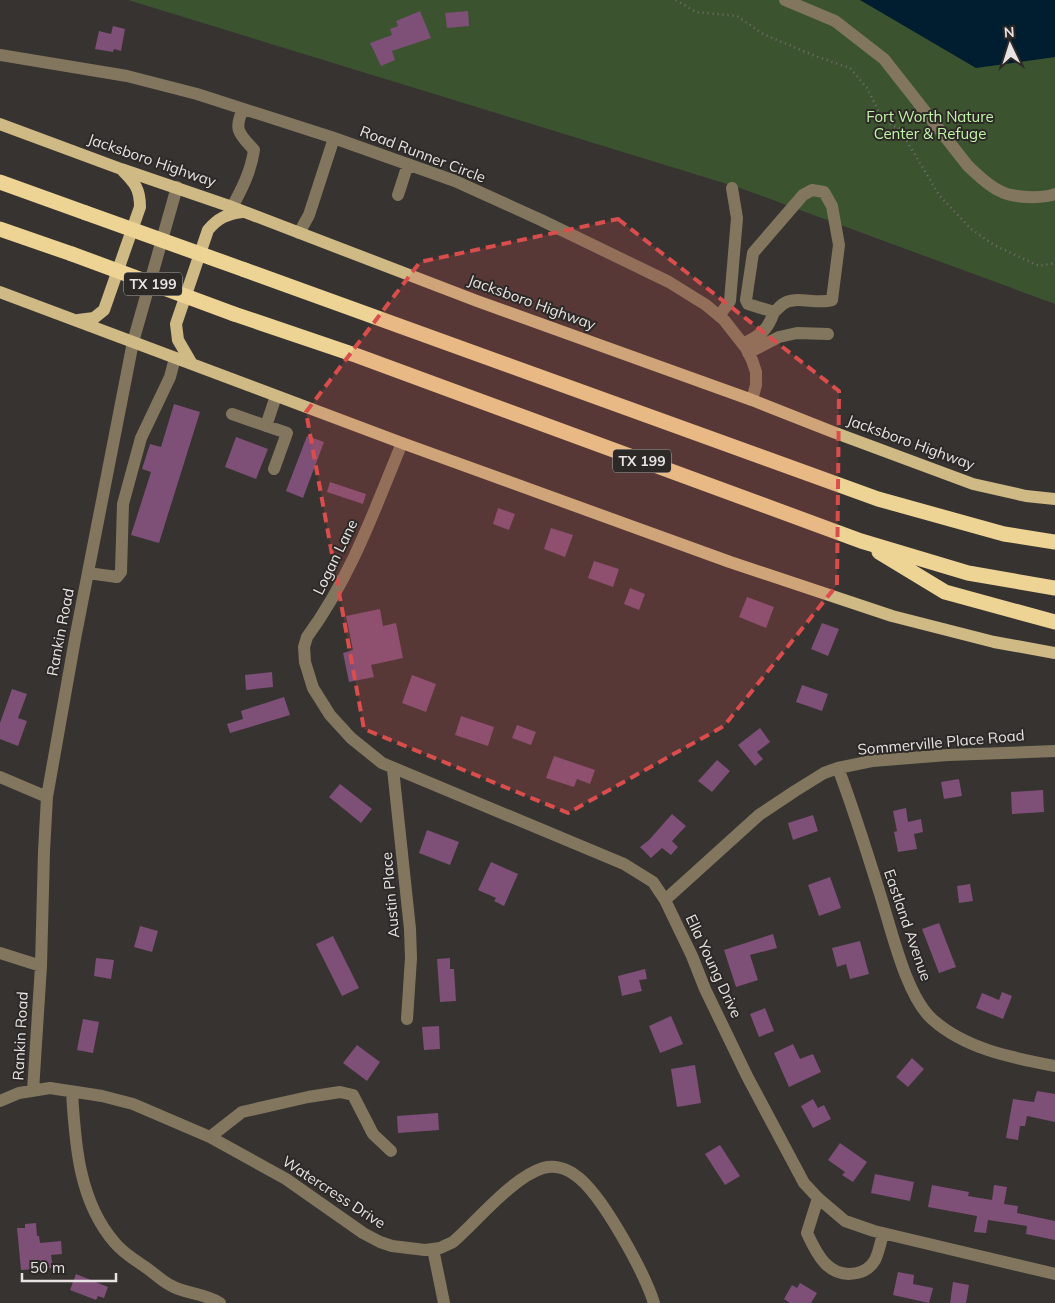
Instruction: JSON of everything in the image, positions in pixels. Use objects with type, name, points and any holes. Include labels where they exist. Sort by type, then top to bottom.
[{"type":"highway","points":[[0,182],[878,499],[1004,534],[1055,542]]},
{"type":"highway","name":"TX 199","points":[[0,229],[234,314],[358,356],[861,541],[968,573],[1055,588]]},
{"type":"highway","points":[[861,541],[945,592],[1055,622]]},
{"type":"main road","name":"Jacksboro Highway","points":[[0,124],[121,169],[232,207],[477,301],[752,400],[972,484],[1026,496],[1055,499]]},
{"type":"main road","points":[[73,320],[94,318],[104,310],[140,207],[140,196],[135,183],[121,169]]},
{"type":"main road","points":[[192,364],[178,340],[176,324],[208,230],[216,220],[228,214],[244,212]]},
{"type":"main road","points":[[0,292],[402,443],[730,562],[892,616],[994,642],[1055,653]]},
{"type":"street","points":[[785,0],[835,21],[884,59],[968,166],[1000,192],[1022,197],[1050,196],[1055,194]]},
{"type":"street","name":"Road Runner Circle","points":[[0,55],[127,76],[182,89],[334,138],[455,181],[567,232],[669,282],[720,316],[746,348],[756,372],[756,385],[752,400]]},
{"type":"street","points":[[232,207],[253,161],[254,150],[240,135],[238,126],[243,109]]},
{"type":"street","points":[[299,233],[309,215],[334,138]]},
{"type":"street","points":[[398,195],[408,164]]},
{"type":"street","name":"Rankin Road","points":[[33,1091],[48,798],[75,639],[133,342],[177,188]]},
{"type":"street","points":[[720,316],[730,301],[737,218],[732,188]]},
{"type":"street","points":[[746,348],[769,326],[774,312],[784,303],[794,300],[824,302],[832,300],[839,245],[832,206],[824,192],[812,190],[803,195],[753,253],[746,300],[748,304],[774,312]]},
{"type":"street","points":[[746,348],[797,332],[828,334]]},
{"type":"street","points":[[88,573],[117,577],[121,572],[123,504],[141,438],[170,377],[175,358]]},
{"type":"street","points":[[266,426],[276,396]]},
{"type":"street","points":[[232,414],[286,433],[274,468]]},
{"type":"street","name":"Logan Lane","points":[[311,683],[305,662],[304,647],[307,638],[340,587],[368,526],[402,443]]},
{"type":"street","name":"Ella Young Drive","points":[[311,683],[330,715],[351,738],[382,763],[624,864],[653,882],[665,900],[747,1076],[804,1182],[818,1198],[845,1221],[883,1233],[1055,1274]]},
{"type":"street","name":"Sommerville Place Road","points":[[665,900],[759,815],[824,773],[872,761],[938,755],[1055,751]]},
{"type":"street","name":"Austin Place","points":[[393,768],[410,929],[411,958],[407,1019]]},
{"type":"street","name":"Eastland Avenue","points":[[838,768],[854,811],[901,960],[915,996],[931,1018],[950,1033],[970,1043],[1021,1059],[1055,1066]]},
{"type":"street","points":[[0,777],[48,798]]},
{"type":"street","points":[[0,953],[40,966]]},
{"type":"street","name":"Watercress Drive","points":[[0,1102],[19,1093],[50,1088],[102,1096],[133,1104],[210,1137],[286,1179],[363,1233],[380,1242],[392,1246],[425,1250],[440,1248],[452,1242],[517,1181],[542,1168],[564,1169],[575,1174],[600,1200],[640,1269],[654,1303]]},
{"type":"street","points":[[72,1092],[74,1132],[80,1169],[88,1197],[103,1228],[124,1252],[171,1286],[212,1298],[220,1303]]},
{"type":"street","points":[[210,1137],[242,1112],[340,1092],[353,1095],[373,1134],[392,1151]]},
{"type":"street","points":[[818,1198],[807,1233],[817,1255],[834,1271],[849,1275],[866,1271],[876,1259],[883,1233]]},
{"type":"street","points":[[433,1249],[444,1303]]},
{"type":"path","points":[[676,0],[696,12],[737,16],[763,34],[815,56],[850,68],[867,88],[884,122],[899,128],[939,195],[971,229],[994,246],[1039,266],[1055,263]]},
{"type":"highlighted area","points":[[618,219],[839,391],[837,585],[724,726],[568,813],[364,729],[306,412],[420,262]]},
{"type":"green space","name":"Fort Worth Nature Center & Refuge","points":[[128,0],[1055,0],[1055,304],[740,188]]},
{"type":"water","points":[[860,0],[1055,0],[1055,57],[976,68]]},
{"type":"building","points":[[420,11],[431,38],[392,51],[395,60],[381,66],[370,43],[392,35],[390,29],[398,26],[396,21]]},
{"type":"building","points":[[468,11],[469,26],[447,28],[445,13]]},
{"type":"building","points":[[113,26],[125,29],[121,51],[114,49],[113,52],[95,49],[99,31],[111,34]]},
{"type":"building","points":[[174,404],[200,412],[159,543],[131,535],[151,472],[142,469],[150,444],[161,447]]},
{"type":"building","points":[[307,436],[324,442],[303,498],[286,491]]},
{"type":"building","points":[[236,437],[268,449],[256,479],[225,467]]},
{"type":"building","points":[[330,482],[366,494],[363,504],[327,492]]},
{"type":"building","points":[[498,508],[515,514],[509,530],[493,524]]},
{"type":"building","points":[[551,528],[573,535],[565,557],[544,549]]},
{"type":"building","points":[[594,561],[619,569],[613,587],[588,578]]},
{"type":"building","points":[[630,588],[645,594],[639,610],[624,604]]},
{"type":"building","points":[[747,597],[774,607],[766,628],[739,617]]},
{"type":"building","points":[[380,609],[383,626],[396,623],[403,658],[371,665],[374,677],[349,682],[343,653],[353,650],[346,616]]},
{"type":"building","points":[[822,623],[839,629],[828,656],[811,649]]},
{"type":"building","points":[[272,672],[273,687],[246,690],[245,675]]},
{"type":"building","points":[[412,675],[436,684],[426,712],[402,703]]},
{"type":"building","points":[[802,685],[828,694],[822,711],[796,702]]},
{"type":"building","points":[[12,689],[27,694],[18,718],[27,721],[18,746],[0,739],[0,723]]},
{"type":"building","points":[[284,697],[290,715],[230,733],[227,724],[243,719],[241,711]]},
{"type":"building","points":[[461,716],[494,727],[488,746],[455,735]]},
{"type":"building","points":[[517,725],[536,732],[531,745],[512,738]]},
{"type":"building","points":[[760,728],[770,742],[757,752],[763,759],[755,766],[738,745]]},
{"type":"building","points":[[554,756],[595,770],[590,784],[577,779],[574,787],[546,778]]},
{"type":"building","points":[[717,760],[730,771],[712,792],[698,781]]},
{"type":"building","points":[[959,779],[962,796],[944,799],[941,782]]},
{"type":"building","points":[[340,784],[372,809],[361,823],[329,797]]},
{"type":"building","points":[[1043,790],[1044,812],[1012,814],[1011,792]]},
{"type":"building","points":[[906,808],[908,822],[921,819],[923,832],[914,834],[917,849],[898,852],[894,832],[897,831],[893,811]]},
{"type":"building","points":[[672,814],[686,826],[672,841],[678,847],[671,855],[662,848],[651,858],[640,847],[649,840]]},
{"type":"building","points":[[813,815],[818,831],[793,840],[788,823]]},
{"type":"building","points":[[427,830],[459,842],[450,865],[419,853]]},
{"type":"building","points":[[491,862],[518,874],[504,906],[494,901],[496,898],[478,890]]},
{"type":"building","points":[[830,877],[841,908],[819,916],[808,885]]},
{"type":"building","points":[[970,884],[973,901],[959,903],[957,886]]},
{"type":"building","points":[[939,923],[956,967],[939,973],[922,929]]},
{"type":"building","points":[[140,926],[158,931],[152,952],[134,947]]},
{"type":"building","points":[[773,934],[777,948],[750,955],[758,980],[736,987],[724,950]]},
{"type":"building","points":[[333,936],[359,988],[342,996],[316,944]]},
{"type":"building","points":[[860,941],[869,974],[850,979],[846,964],[837,967],[832,948]]},
{"type":"building","points":[[96,958],[114,960],[111,979],[94,976]]},
{"type":"building","points":[[450,958],[450,969],[454,969],[456,1001],[440,1002],[437,959]]},
{"type":"building","points":[[645,969],[647,979],[639,980],[642,991],[622,996],[618,976]]},
{"type":"building","points":[[1002,992],[1012,996],[1003,1019],[976,1008],[982,993],[999,1000]]},
{"type":"building","points":[[765,1008],[774,1031],[759,1037],[750,1014]]},
{"type":"building","points":[[671,1016],[683,1044],[660,1053],[649,1026]]},
{"type":"building","points":[[83,1019],[99,1022],[93,1053],[77,1050]]},
{"type":"building","points":[[439,1026],[440,1049],[424,1050],[422,1027]]},
{"type":"building","points":[[793,1044],[800,1059],[813,1054],[821,1072],[789,1087],[774,1053]]},
{"type":"building","points":[[357,1045],[380,1062],[367,1081],[343,1063]]},
{"type":"building","points":[[912,1058],[924,1069],[908,1087],[896,1077]]},
{"type":"building","points":[[695,1065],[701,1103],[677,1107],[671,1069]]},
{"type":"building","points":[[1037,1091],[1055,1094],[1055,1122],[1027,1116],[1025,1126],[1020,1126],[1018,1140],[1006,1138],[1013,1099],[1034,1102]]},
{"type":"building","points":[[813,1099],[818,1108],[824,1105],[831,1119],[813,1128],[801,1106]]},
{"type":"building","points":[[438,1113],[439,1130],[398,1133],[397,1116]]},
{"type":"building","points":[[840,1143],[867,1162],[853,1182],[842,1175],[845,1172],[828,1160]]},
{"type":"building","points":[[720,1145],[740,1176],[725,1185],[705,1154]]},
{"type":"building","points":[[875,1174],[914,1182],[910,1201],[871,1193]]},
{"type":"building","points":[[932,1185],[969,1192],[968,1196],[992,1200],[994,1185],[1007,1187],[1004,1204],[1018,1206],[1017,1213],[1055,1221],[1055,1240],[1026,1234],[1027,1226],[988,1220],[986,1233],[974,1232],[977,1216],[928,1207]]},
{"type":"building","points":[[36,1223],[37,1236],[39,1236],[40,1243],[61,1241],[62,1254],[51,1255],[53,1268],[21,1270],[17,1228],[25,1228],[25,1224]]},
{"type":"building","points":[[898,1272],[914,1275],[913,1284],[933,1288],[929,1303],[893,1295]]},
{"type":"building","points":[[76,1274],[108,1287],[104,1298],[98,1296],[96,1300],[70,1290]]},
{"type":"building","points":[[953,1282],[969,1285],[966,1303],[950,1303]]},
{"type":"building","points":[[800,1283],[817,1293],[811,1303],[790,1303],[784,1299],[792,1285],[797,1288]]}]
